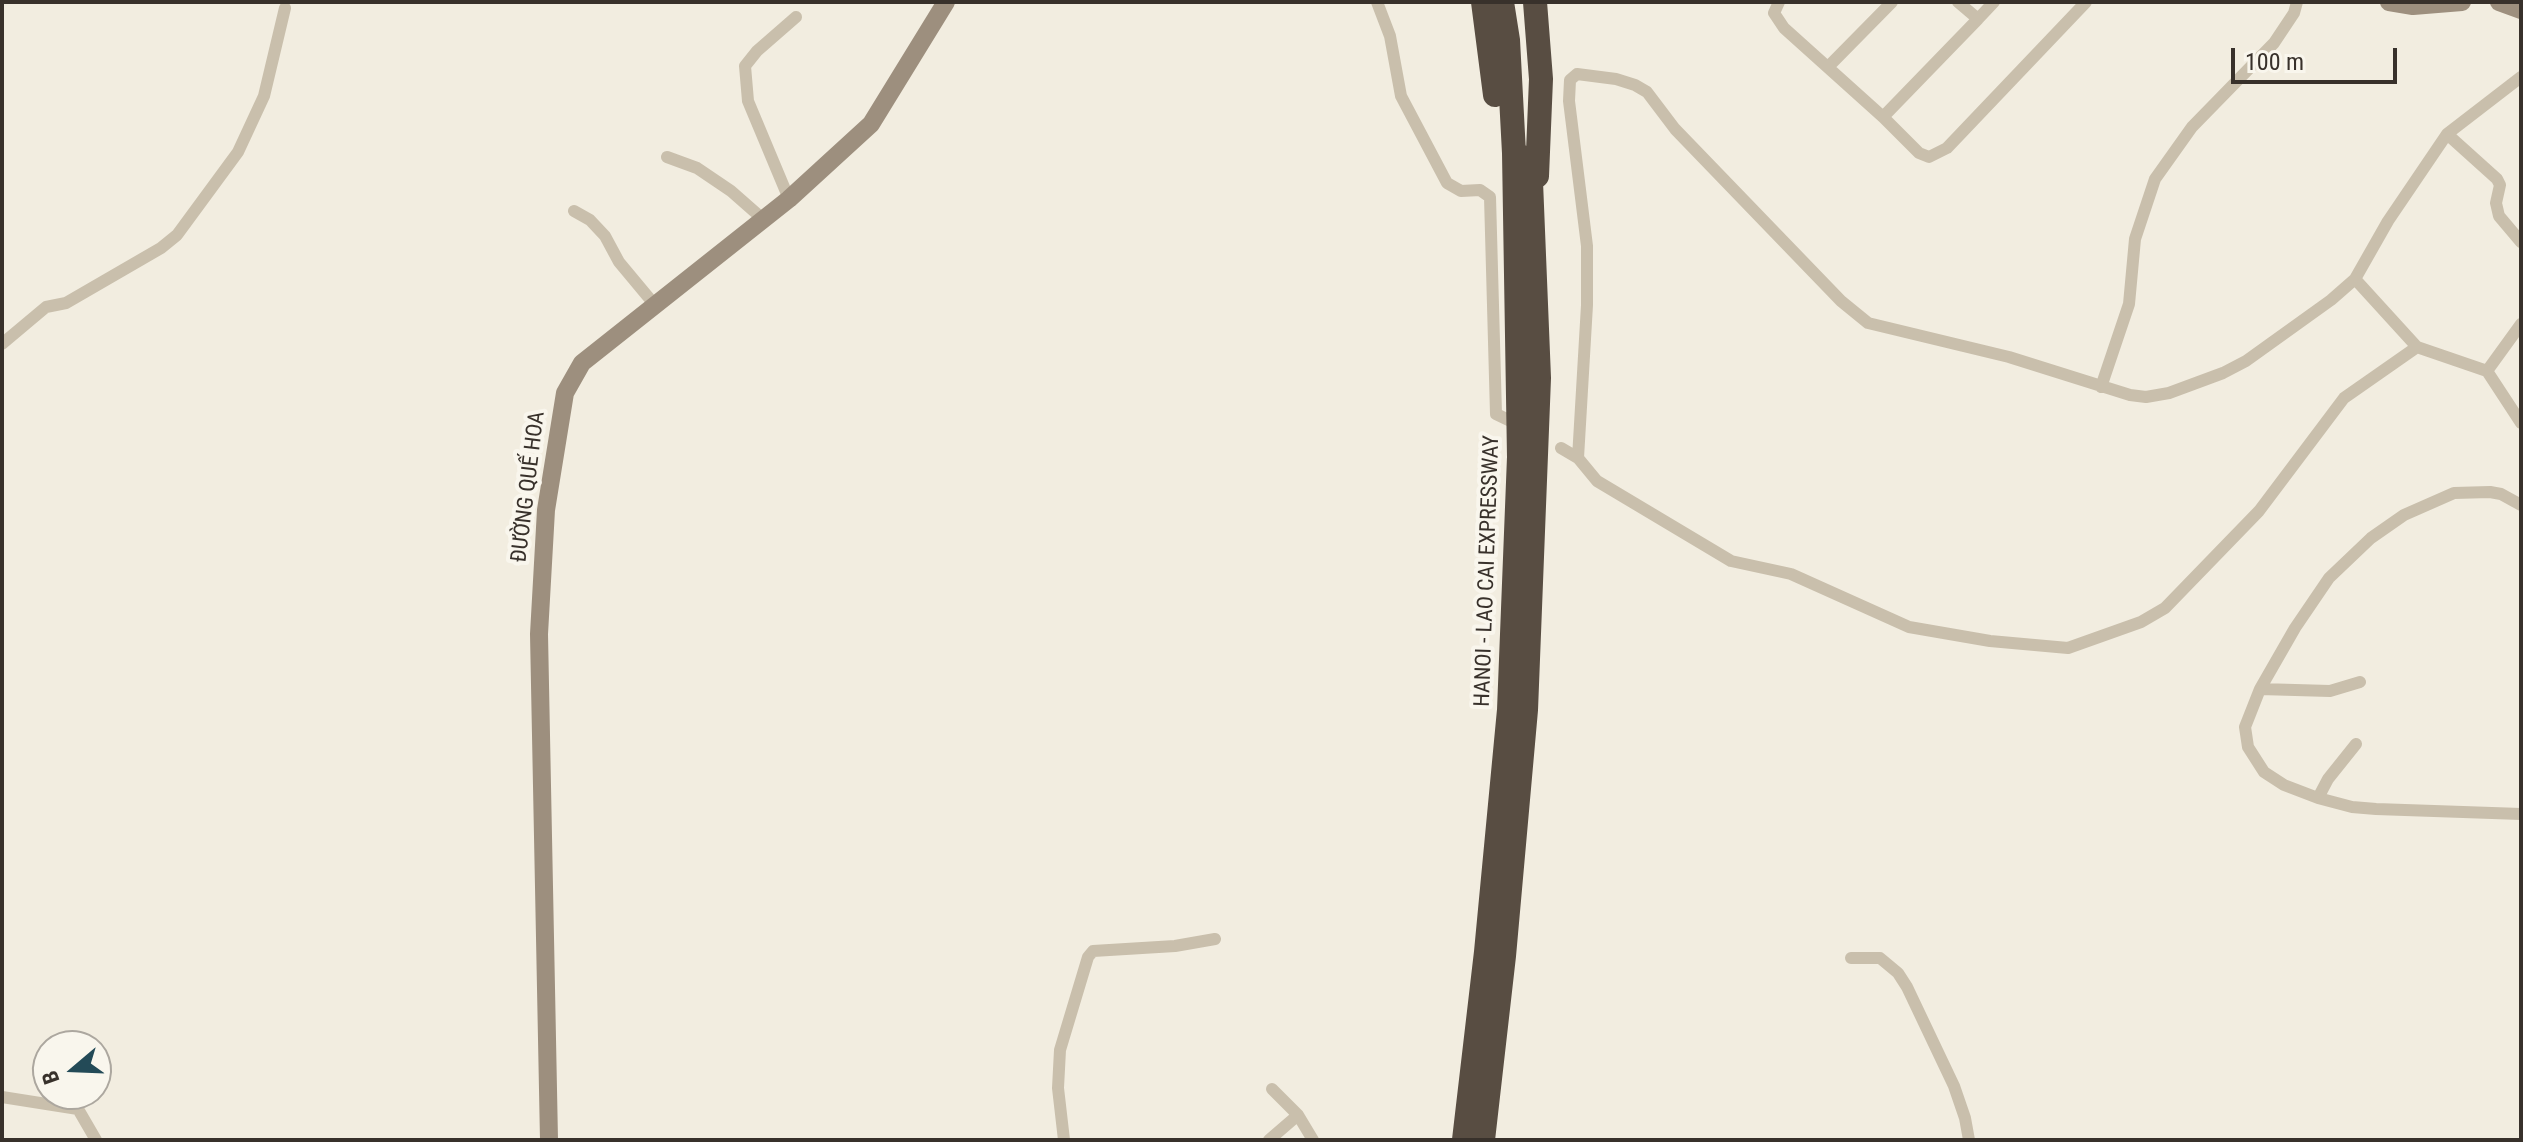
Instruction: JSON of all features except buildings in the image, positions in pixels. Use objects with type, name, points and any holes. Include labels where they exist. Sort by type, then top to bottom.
[{"type":"highway","points":[[1483,2],[1497,112],[1503,238],[1518,348]]},
{"type":"highway","name":"HANOI - LAO CAI EXPRESSWAY","points":[[1464,1140],[1509,710],[1519,457],[1514,153],[1508,40],[1502,2]]},
{"type":"highway","name":"HANOI - LAO CAI EXPRESSWAY","points":[[1483,1140],[1504,956],[1526,710],[1539,378],[1534,223],[1524,37],[1519,2]]},
{"type":"highway","points":[[1534,223],[1541,91],[1535,2]]},
{"type":"street","name":"ĐƯỜNG QUẾ HOA","points":[[549,1140],[539,634],[546,510],[565,393],[582,363],[764,220],[871,124],[946,2]]},
{"type":"street","points":[[1377,2],[1390,36],[1401,96],[1447,183],[1461,191],[1480,190],[1490,197],[1496,414],[1519,425]]},
{"type":"street","points":[[1779,2],[1774,13],[1776,19],[1919,153],[1935,156],[1947,148],[2086,2]]},
{"type":"street","points":[[1828,67],[1892,2]]},
{"type":"street","points":[[1958,2],[1978,19]]},
{"type":"street","points":[[1883,117],[1994,2]]},
{"type":"street","points":[[2101,387],[2129,304],[2133,247],[2155,179],[2192,127],[2274,43],[2294,13],[2297,2]]},
{"type":"street","points":[[2389,2],[2413,6],[2462,2]]},
{"type":"street","points":[[2499,2],[2521,10]]},
{"type":"street","points":[[2,344],[46,307],[66,303],[161,248],[177,235],[238,152],[264,96],[285,8]]},
{"type":"street","points":[[789,199],[748,101],[745,66],[757,51],[796,17]]},
{"type":"street","points":[[1578,458],[1587,246],[1568,87],[1573,76],[1581,74],[1627,82],[1647,92],[1675,129],[1841,301],[1864,320],[2009,357],[2130,395],[2152,397],[2223,373],[2290,331],[2355,279],[2388,221],[2447,134],[2521,77]]},
{"type":"street","points":[[2447,134],[2499,182],[2496,203],[2499,216],[2521,242]]},
{"type":"street","points":[[667,157],[697,168],[731,191],[764,220]]},
{"type":"street","points":[[574,211],[590,220],[605,236],[619,262],[654,304]]},
{"type":"street","points":[[2355,279],[2417,347],[2487,371],[2521,423]]},
{"type":"street","points":[[2487,371],[2521,324]]},
{"type":"street","points":[[1561,448],[1578,458],[1597,481],[1731,561],[1791,574],[1918,629],[2014,644],[2068,648],[2141,622],[2165,608],[2259,511],[2344,398],[2417,347]]},
{"type":"street","points":[[2521,505],[2501,494],[2463,491],[2443,497],[2388,525],[2357,549],[2329,578],[2282,648],[2260,689],[2245,727],[2248,747],[2264,772],[2284,785],[2318,798],[2376,809],[2521,814]]},
{"type":"street","points":[[2260,689],[2330,691],[2360,682]]},
{"type":"street","points":[[2318,798],[2328,779],[2356,744]]},
{"type":"street","points":[[1064,1140],[1058,1088],[1060,1050],[1088,957],[1093,951],[1175,946],[1215,939]]},
{"type":"street","points":[[1851,958],[1880,958],[1898,973],[1930,1030],[1954,1086],[1969,1140]]},
{"type":"street","points":[[1272,1089],[1298,1115],[1313,1140]]},
{"type":"street","points":[[2,1097],[70,1105],[78,1109],[96,1140]]},
{"type":"street","points":[[1269,1140],[1298,1115]]}]
